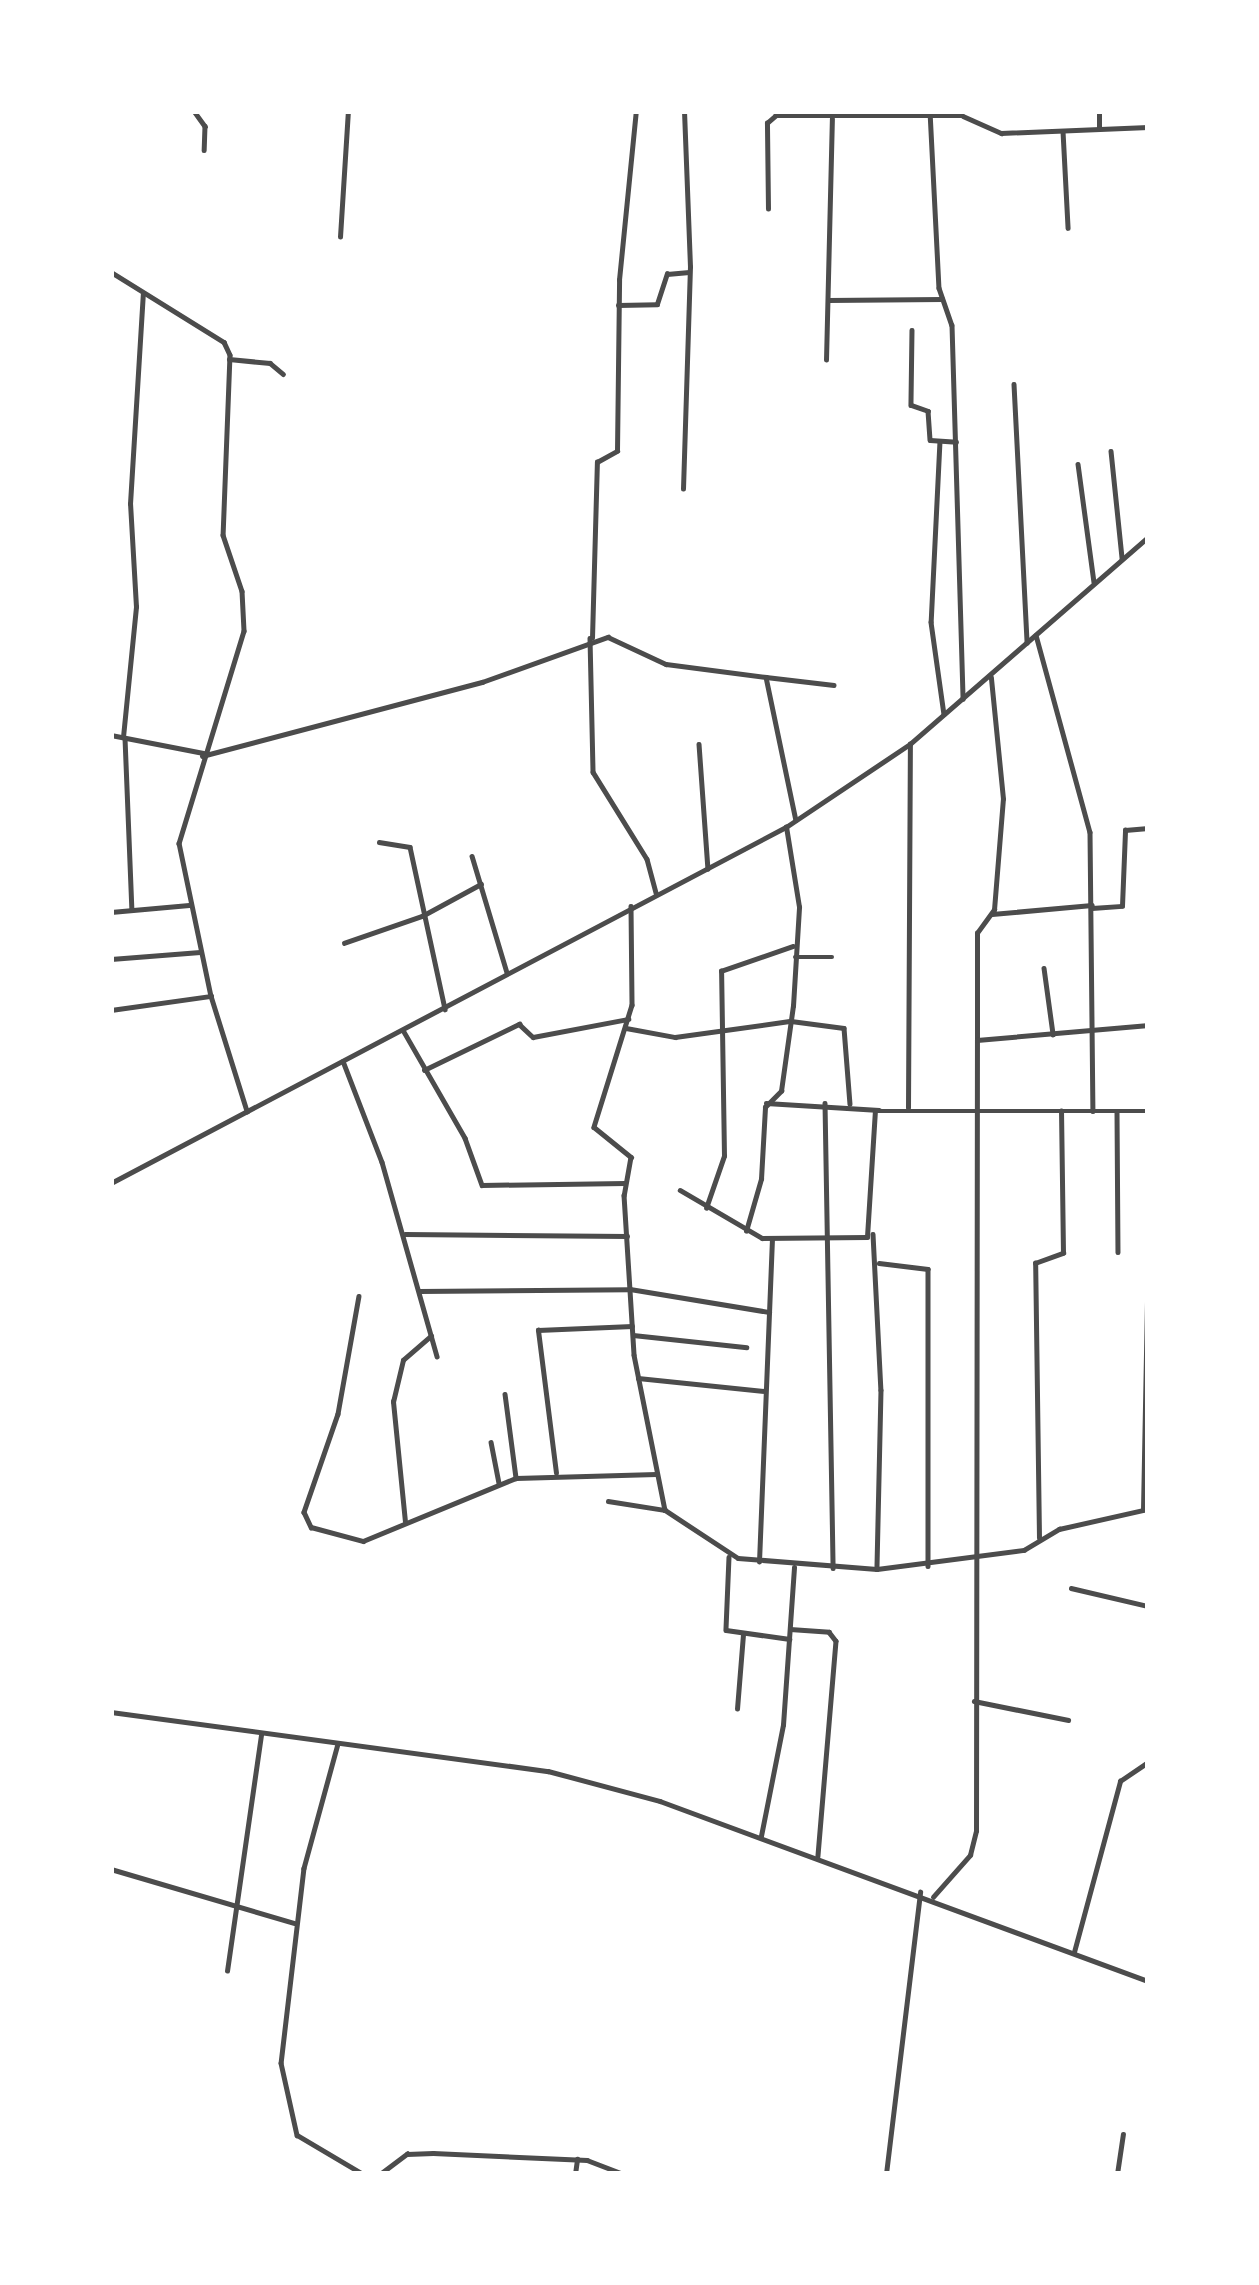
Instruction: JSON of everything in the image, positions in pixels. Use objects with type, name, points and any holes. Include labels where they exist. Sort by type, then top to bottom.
[{"type":"street","points":[[194,111],[205,126],[204,150]]},
{"type":"street","points":[[340,237],[348,111]]},
{"type":"street","points":[[636,111],[618,305],[616,451],[597,462],[591,638],[593,772],[646,859],[656,893]]},
{"type":"street","points":[[682,489],[689,272],[684,111]]},
{"type":"street","points":[[756,111],[832,119],[963,116],[1001,133],[1148,127]]},
{"type":"street","points":[[930,111],[942,299],[952,325],[963,699]]},
{"type":"street","points":[[1099,111],[1099,130]]},
{"type":"street","points":[[768,209],[772,115]]},
{"type":"street","points":[[826,359],[832,119]]},
{"type":"street","points":[[1063,131],[1068,228]]},
{"type":"street","points":[[111,272],[224,342],[230,358],[223,536],[242,591],[244,631],[178,843],[211,996],[248,1111]]},
{"type":"street","points":[[618,305],[657,304],[668,274],[689,272]]},
{"type":"street","points":[[132,910],[124,738],[138,547],[129,537],[134,358],[144,293]]},
{"type":"street","points":[[826,300],[942,299]]},
{"type":"street","points":[[911,330],[910,404],[928,411],[930,440],[956,442]]},
{"type":"street","points":[[230,358],[270,363],[283,374]]},
{"type":"street","points":[[1013,384],[1027,643]]},
{"type":"street","points":[[940,441],[931,622],[944,714]]},
{"type":"street","points":[[1111,451],[1122,558]]},
{"type":"street","points":[[1078,464],[1094,582]]},
{"type":"street","points":[[111,1184],[796,820],[910,744],[1148,537]]},
{"type":"street","points":[[1036,635],[1090,832],[1093,1111]]},
{"type":"street","points":[[111,735],[203,755],[482,682],[591,638],[617,640],[665,664],[834,685]]},
{"type":"street","points":[[766,677],[796,820]]},
{"type":"street","points":[[933,1897],[975,1840],[977,933],[992,914],[1003,799],[991,678]]},
{"type":"street","points":[[699,744],[708,869]]},
{"type":"street","points":[[908,1108],[910,744]]},
{"type":"street","points":[[746,1232],[761,1179],[766,1103],[781,1091],[791,1021],[799,907],[786,826]]},
{"type":"street","points":[[992,914],[1122,906],[1125,830],[1148,828]]},
{"type":"street","points":[[379,842],[410,847],[427,901],[422,916],[445,1009]]},
{"type":"street","points":[[472,856],[507,973]]},
{"type":"street","points":[[344,943],[422,916],[481,884]]},
{"type":"street","points":[[111,911],[189,905]]},
{"type":"street","points":[[631,906],[628,1019],[594,1126],[629,1153],[625,1184],[632,1325],[664,1510]]},
{"type":"street","points":[[706,1208],[724,1164],[723,968],[795,946]]},
{"type":"street","points":[[111,959],[200,952]]},
{"type":"street","points":[[795,957],[832,957]]},
{"type":"street","points":[[1044,968],[1053,1035]]},
{"type":"street","points":[[111,1010],[211,996]]},
{"type":"street","points":[[423,1070],[519,1024],[533,1037],[628,1019]]},
{"type":"street","points":[[626,1028],[675,1036],[791,1021],[848,1030],[850,1104]]},
{"type":"street","points":[[977,1040],[1148,1025]]},
{"type":"street","points":[[402,1029],[465,1138],[482,1186],[625,1184]]},
{"type":"street","points":[[344,1061],[403,1234],[437,1356]]},
{"type":"street","points":[[766,1103],[850,1104],[879,1110],[1148,1111]]},
{"type":"street","points":[[825,1103],[833,1568]]},
{"type":"street","points":[[877,1569],[879,1263],[872,1231],[872,1122],[879,1110]]},
{"type":"street","points":[[1039,1538],[1035,1263],[1064,1252],[1061,1110]]},
{"type":"street","points":[[1117,1111],[1118,1252]]},
{"type":"street","points":[[680,1190],[746,1232],[772,1240],[872,1231]]},
{"type":"street","points":[[403,1234],[627,1236]]},
{"type":"street","points":[[759,1562],[772,1240]]},
{"type":"street","points":[[879,1263],[928,1269],[928,1566]]},
{"type":"street","points":[[419,1292],[630,1289],[769,1312]]},
{"type":"street","points":[[608,1501],[664,1510],[729,1555],[794,1567],[877,1569],[928,1566],[1031,1548],[1039,1538],[1146,1509],[1147,1294]]},
{"type":"street","points":[[359,1296],[338,1414],[304,1520],[363,1541],[516,1478],[656,1474]]},
{"type":"street","points":[[556,1475],[538,1330],[632,1325]]},
{"type":"street","points":[[633,1335],[746,1347]]},
{"type":"street","points":[[405,1522],[393,1402],[403,1360],[431,1336]]},
{"type":"street","points":[[638,1378],[766,1391]]},
{"type":"street","points":[[505,1394],[516,1478]]},
{"type":"street","points":[[491,1442],[499,1484]]},
{"type":"street","points":[[729,1555],[726,1630],[790,1640]]},
{"type":"street","points":[[761,1836],[783,1725],[794,1567]]},
{"type":"street","points":[[1071,1588],[1148,1606]]},
{"type":"street","points":[[790,1629],[829,1633],[836,1641],[818,1856]]},
{"type":"street","points":[[737,1708],[743,1634]]},
{"type":"street","points":[[974,1702],[1068,1720]]},
{"type":"street","points":[[111,1712],[548,1772],[761,1836],[1148,1981]]},
{"type":"street","points":[[227,1971],[261,1734]]},
{"type":"street","points":[[338,1744],[295,1923],[280,2039],[287,2116],[304,2140],[364,2174]]},
{"type":"street","points":[[1074,1952],[1120,1781],[1148,1762]]},
{"type":"street","points":[[111,1869],[295,1923]]},
{"type":"street","points":[[886,2174],[920,1892]]},
{"type":"street","points":[[1117,2174],[1123,2134]]},
{"type":"street","points":[[380,2174],[407,2154],[577,2159],[624,2174]]},
{"type":"street","points":[[575,2174],[577,2159]]},
{"type":"street","points":[[602,2174],[603,2164]]}]
